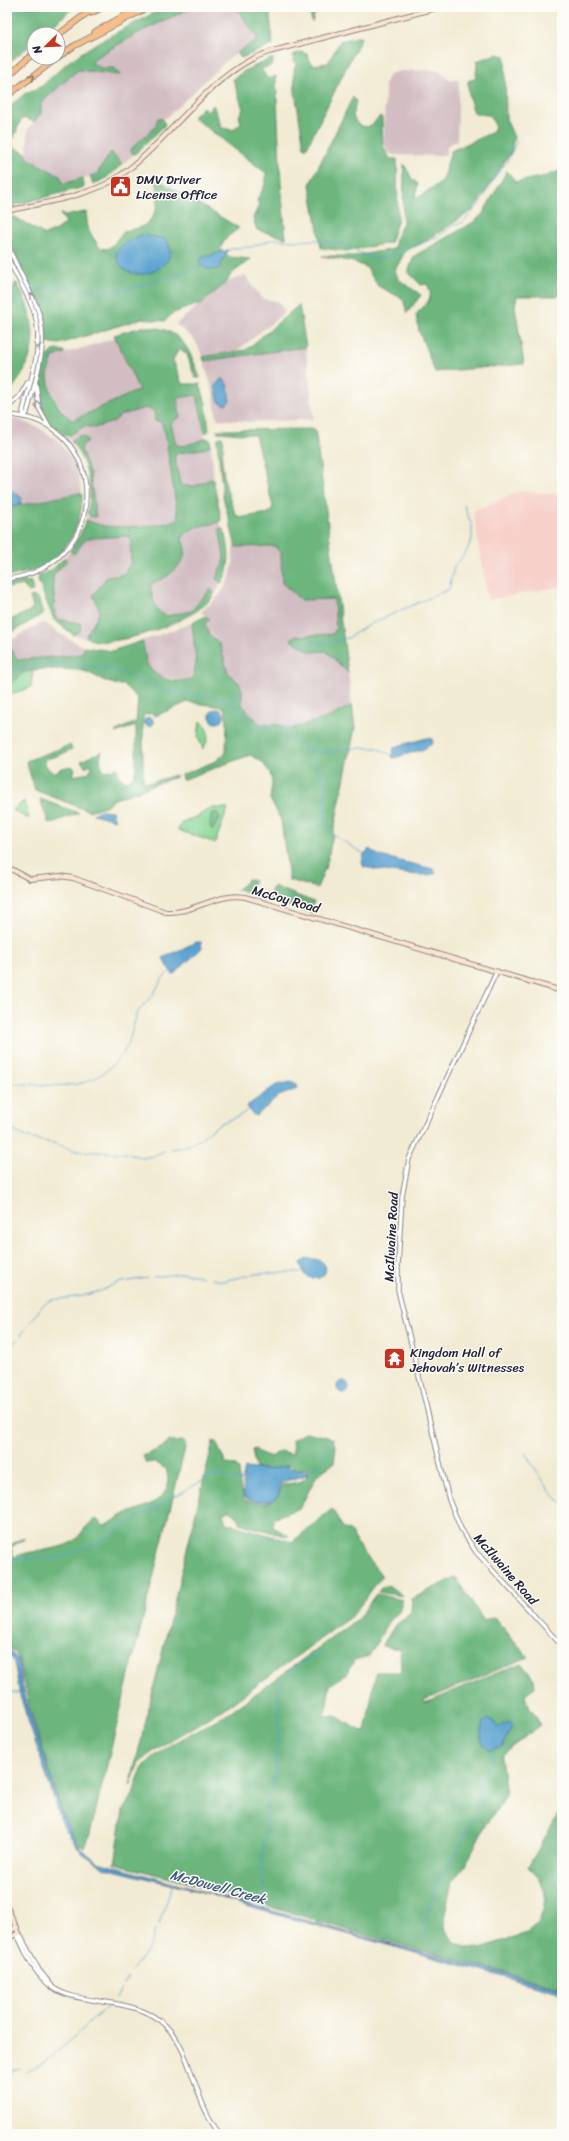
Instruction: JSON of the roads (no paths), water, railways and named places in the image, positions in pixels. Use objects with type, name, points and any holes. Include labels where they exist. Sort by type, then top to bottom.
[{"type":"highway","points":[[66,29],[96,7]]},
{"type":"highway","points":[[72,25],[103,7]]},
{"type":"highway","points":[[66,52],[101,28],[140,7]]},
{"type":"highway","points":[[74,46],[150,7]]},
{"type":"highway","points":[[7,77],[26,60]]},
{"type":"highway","points":[[7,96],[47,66]]},
{"type":"main road","points":[[7,211],[84,192],[113,180],[132,166],[229,74],[251,59],[269,52],[440,7]]},
{"type":"main road","name":"McCoy Road","points":[[7,867],[30,878],[60,876],[77,879],[166,912],[176,912],[228,897],[245,897],[562,991]]},
{"type":"main road","points":[[7,1907],[18,1933],[7,1939]]},
{"type":"main road","points":[[7,1913],[16,1928]]},
{"type":"main road","points":[[7,1933],[16,1928]]},
{"type":"street","points":[[7,244],[34,301],[41,321],[43,347],[27,412],[24,417]]},
{"type":"street","points":[[7,257],[30,303],[36,322],[38,343],[23,412],[24,417]]},
{"type":"street","points":[[7,408],[22,394],[32,373]]},
{"type":"street","points":[[7,579],[33,573],[54,562],[73,542],[84,518],[86,491],[81,466],[69,445],[51,429],[37,405],[36,375]]},
{"type":"street","points":[[7,415],[24,417],[51,429]]},
{"type":"street","name":"McIlwaine Road","points":[[497,972],[409,1159],[403,1189],[398,1286],[431,1432],[455,1517],[465,1537],[476,1552],[562,1646]]},
{"type":"street","points":[[18,1933],[37,1973],[45,1982],[72,1996],[127,2005],[165,2025],[188,2063],[199,2092],[220,2134]]},
{"type":"water","points":[[141,235],[164,238],[171,251],[167,260],[152,272],[134,274],[125,270],[119,263],[116,253],[122,245]]},
{"type":"water","points":[[228,250],[219,269],[209,269],[199,264],[201,258]]},
{"type":"water","points":[[221,379],[224,379],[228,386],[230,401],[226,405],[219,402],[215,386]]},
{"type":"water","points":[[7,487],[22,498],[21,504],[8,507]]},
{"type":"water","points":[[217,709],[222,711],[224,716],[222,721],[217,723],[212,721],[210,716],[212,711]]},
{"type":"water","points":[[149,717],[154,722],[149,727],[144,722]]},
{"type":"water","points":[[427,738],[432,739],[433,743],[424,749],[394,758],[392,757],[394,747]]},
{"type":"water","points":[[100,810],[112,811],[115,820],[93,814]]},
{"type":"water","points":[[369,849],[380,856],[433,869],[436,873],[431,875],[413,875],[364,867],[362,863],[364,854]]},
{"type":"water","points":[[196,942],[201,942],[202,948],[173,975],[163,958]]},
{"type":"water","points":[[291,1082],[298,1086],[297,1089],[279,1096],[254,1116],[247,1106],[276,1085]]},
{"type":"water","points":[[307,1259],[316,1259],[322,1262],[326,1271],[323,1275],[319,1278],[313,1278],[305,1275],[300,1263]]},
{"type":"water","points":[[341,1381],[345,1381],[349,1387],[345,1393],[341,1393],[337,1389],[337,1385]]},
{"type":"water","points":[[287,1466],[295,1470],[305,1471],[307,1475],[282,1482],[278,1495],[273,1500],[260,1502],[244,1497],[243,1478],[245,1468],[266,1470]]},
{"type":"water","points":[[7,1648],[18,1660],[24,1695],[64,1820],[81,1849],[98,1862],[365,1937],[562,1989],[562,1993],[260,1910],[206,1893],[105,1868],[82,1853],[63,1826],[20,1696],[14,1661],[7,1653]]},
{"type":"water","points":[[488,1719],[492,1720],[498,1726],[510,1722],[513,1724],[502,1747],[489,1750],[483,1744],[481,1730],[483,1722]]},
{"type":"waterway","points":[[7,23],[21,7]]},
{"type":"waterway","points":[[228,251],[233,248],[251,247],[274,239],[293,241],[317,240],[337,243],[376,259],[415,247],[440,235],[453,225],[462,223],[470,215],[478,206],[497,174],[507,162],[517,141]]},
{"type":"waterway","points":[[36,290],[54,287],[97,291],[124,290],[202,267]]},
{"type":"waterway","points":[[7,302],[20,297]]},
{"type":"waterway","points":[[296,643],[331,642],[348,638],[368,625],[449,589],[454,567],[466,552],[472,539],[472,526],[464,505]]},
{"type":"waterway","points":[[7,673],[35,665],[65,664],[95,667],[129,674],[151,686],[160,689],[178,693],[214,697],[231,703],[238,708],[255,727],[279,730],[296,741],[313,758],[325,781],[324,811],[332,834],[364,854]]},
{"type":"waterway","points":[[231,702],[241,690]]},
{"type":"waterway","points":[[303,748],[323,752],[358,748],[377,748],[391,755]]},
{"type":"waterway","points":[[122,1055],[128,1045],[137,1013],[154,993],[162,979],[170,971]]},
{"type":"waterway","points":[[7,1084],[67,1085],[81,1083],[94,1079],[107,1071],[119,1058]]},
{"type":"waterway","points":[[171,1149],[185,1147],[191,1144],[218,1125],[242,1114],[249,1109]]},
{"type":"waterway","points":[[7,1128],[28,1138],[53,1143],[76,1151],[125,1153],[143,1158],[153,1156],[164,1151]]},
{"type":"waterway","points":[[252,1274],[303,1272]]},
{"type":"waterway","points":[[153,1277],[184,1273],[202,1277]]},
{"type":"waterway","points":[[212,1279],[223,1281],[249,1275]]},
{"type":"waterway","points":[[21,1335],[43,1305],[51,1300],[83,1296],[103,1290],[117,1283],[147,1278]]},
{"type":"waterway","points":[[7,1348],[18,1339]]},
{"type":"waterway","points":[[306,1472],[321,1462],[334,1438]]},
{"type":"waterway","points":[[525,1453],[549,1490],[562,1504]]},
{"type":"waterway","points":[[7,1559],[60,1557],[96,1544],[133,1520],[209,1477],[217,1476],[244,1481]]},
{"type":"waterway","name":"McDowell Creek","points":[[269,1910],[263,1880],[262,1856],[266,1832],[267,1806],[278,1753],[279,1694],[283,1682],[295,1666],[322,1653]]},
{"type":"waterway","points":[[7,1693],[20,1693]]},
{"type":"waterway","points":[[440,1955],[426,1935],[425,1920],[440,1877],[457,1852],[476,1812],[481,1778],[491,1762],[494,1748]]},
{"type":"waterway","name":"McDowell Creek","points":[[159,1924],[173,1884]]},
{"type":"waterway","points":[[133,1970],[151,1944],[156,1930]]},
{"type":"waterway","points":[[123,1985],[128,1977]]},
{"type":"waterway","points":[[116,1998],[121,1990]]},
{"type":"waterway","points":[[27,2071],[50,2058],[109,2006]]},
{"type":"waterway","points":[[7,2078],[13,2070],[20,2068]]},
{"type":"place","name":"DMV Driver License Office","points":[[120,186]]},
{"type":"place","name":"Kingdom Hall of Jehovah’s Witnesses","points":[[394,1359]]}]
